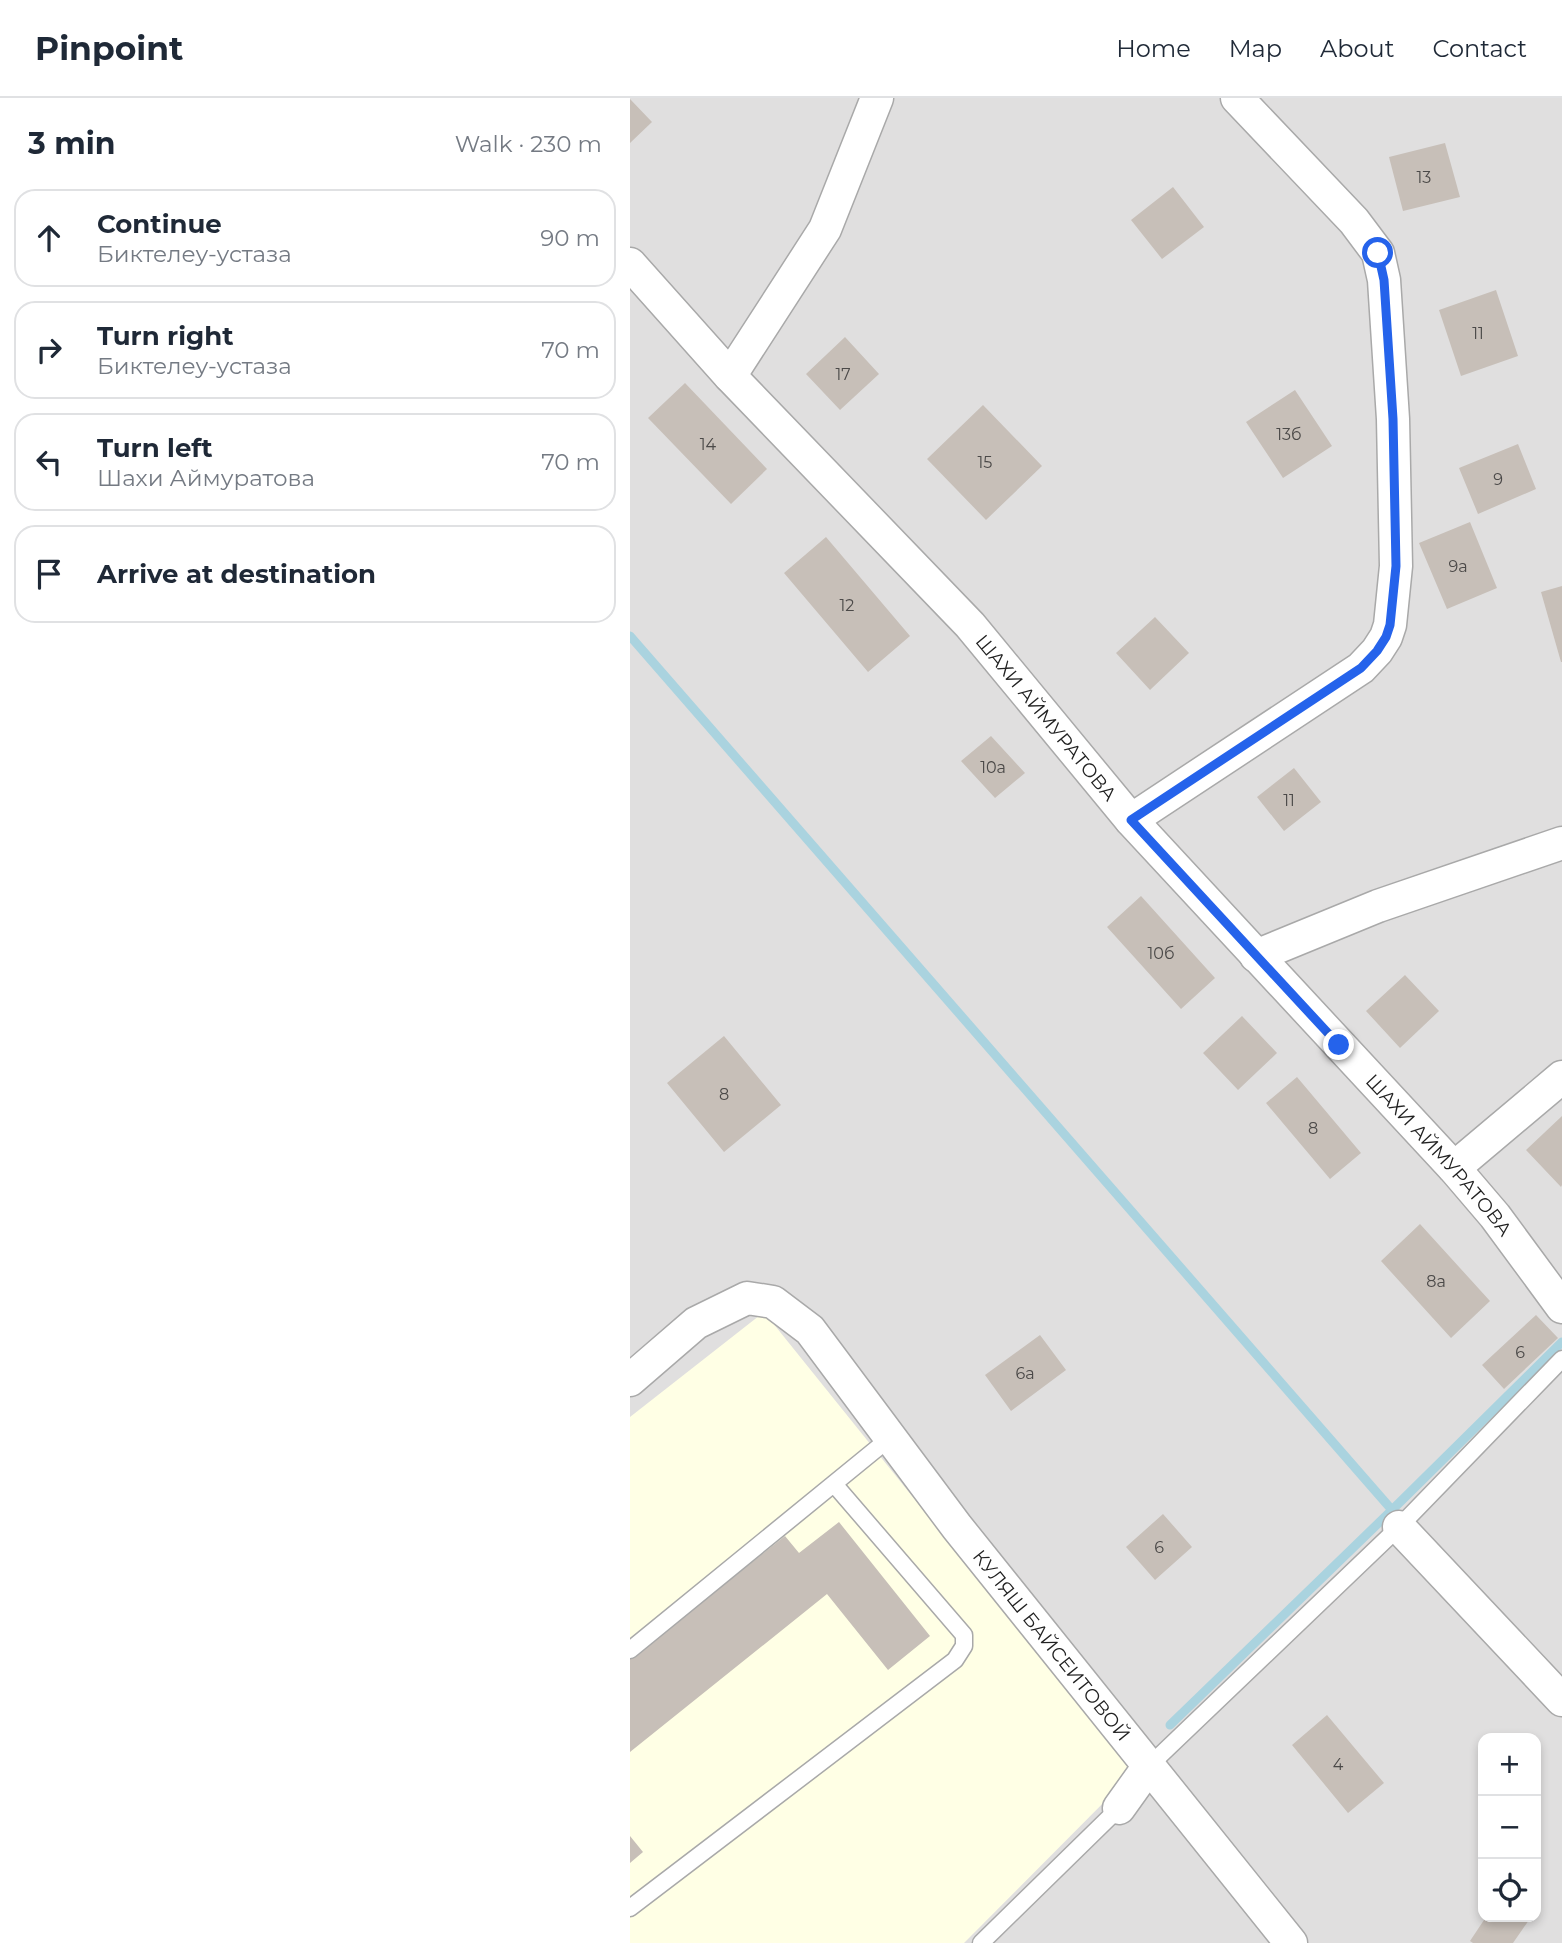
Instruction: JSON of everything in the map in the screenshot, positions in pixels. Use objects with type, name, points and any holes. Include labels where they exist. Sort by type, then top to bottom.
[{"type":"street","points":[[730,376],[825,229],[877,98]]},
{"type":"street","points":[[1131,820],[1361,668],[1377,651],[1390,625],[1396,566],[1393,419],[1384,280],[1378,253],[1354,221],[1237,98]]},
{"type":"street","name":"ШАХИ АЙМУРАТОВА","points":[[630,264],[730,376],[970,625],[1131,820],[1454,1168],[1495,1216],[1562,1307]]},
{"type":"street","points":[[1256,956],[1378,906],[1562,844]]},
{"type":"street","points":[[1454,1168],[1562,1077]]},
{"type":"street","name":"КУЛЯШ БАЙСЕИТОВОЙ","points":[[630,1380],[696,1323],[747,1298],[772,1302],[810,1330],[957,1527],[1291,1943]]},
{"type":"street","points":[[1399,1527],[1562,1700]]},
{"type":"street","points":[[1119,1808],[1149,1766]]},
{"type":"lane","points":[[1149,1766],[1399,1527],[1562,1359]]},
{"type":"lane","points":[[630,1650],[891,1437]]},
{"type":"lane","points":[[630,1908],[955,1660],[964,1646],[964,1634],[834,1484]]},
{"type":"lane","points":[[981,1943],[1119,1808]]},
{"type":"shaded area","points":[[630,98],[1562,98],[1562,1943],[630,1943]]},
{"type":"shaded area","points":[[764,1312],[1134,1772],[964,1943],[630,1943],[630,1417]]},
{"type":"building","points":[[630,99],[652,122],[630,143]]},
{"type":"building","points":[[1445,143],[1460,197],[1403,211],[1389,157]]},
{"type":"building","points":[[1173,187],[1204,227],[1162,259],[1131,220]]},
{"type":"building","points":[[1496,290],[1518,356],[1461,376],[1439,310]]},
{"type":"building","points":[[845,337],[879,374],[840,410],[806,374]]},
{"type":"building","points":[[685,383],[767,469],[731,504],[648,418]]},
{"type":"building","points":[[1295,390],[1332,446],[1283,478],[1246,422]]},
{"type":"building","points":[[983,405],[1042,466],[986,520],[927,459]]},
{"type":"building","points":[[1518,444],[1536,489],[1478,514],[1459,468]]},
{"type":"building","points":[[1470,522],[1497,588],[1447,609],[1419,543]]},
{"type":"building","points":[[826,537],[910,636],[868,672],[784,573]]},
{"type":"building","points":[[1562,586],[1562,662],[1561,662],[1541,592]]},
{"type":"building","points":[[1155,617],[1189,653],[1150,690],[1116,653]]},
{"type":"building","points":[[991,736],[1025,773],[995,798],[961,761]]},
{"type":"building","points":[[1294,768],[1321,802],[1284,831],[1257,797]]},
{"type":"building","points":[[1141,896],[1215,978],[1181,1009],[1107,927]]},
{"type":"building","points":[[1405,975],[1439,1011],[1400,1048],[1366,1011]]},
{"type":"building","points":[[1242,1016],[1277,1053],[1238,1090],[1203,1053]]},
{"type":"building","points":[[724,1036],[781,1105],[724,1152],[667,1083]]},
{"type":"building","points":[[1297,1077],[1361,1153],[1330,1179],[1266,1103]]},
{"type":"building","points":[[1562,1116],[1562,1185],[1561,1187],[1526,1150]]},
{"type":"building","points":[[1420,1224],[1490,1301],[1451,1338],[1381,1261]]},
{"type":"building","points":[[1536,1315],[1558,1338],[1504,1389],[1482,1365]]},
{"type":"building","points":[[1040,1335],[1066,1370],[1011,1411],[985,1375]]},
{"type":"building","points":[[1163,1514],[1192,1547],[1155,1580],[1126,1547]]},
{"type":"building","points":[[839,1522],[930,1636],[888,1670],[827,1594],[630,1752],[630,1659],[785,1536],[799,1553]]},
{"type":"building","points":[[1327,1715],[1384,1783],[1348,1813],[1292,1745]]},
{"type":"building","points":[[630,1836],[643,1852],[630,1863]]},
{"type":"building","points":[[1483,1922],[1528,1922],[1513,1943],[1470,1941]]},
{"type":"waterway","points":[[630,636],[1392,1510],[1170,1725]]},
{"type":"waterway","points":[[1392,1510],[1562,1342]]},
{"type":"route","points":[[1339,1045],[1131,820],[1361,668],[1386,637],[1390,625],[1396,566],[1393,419],[1384,280],[1378,253]]}]
